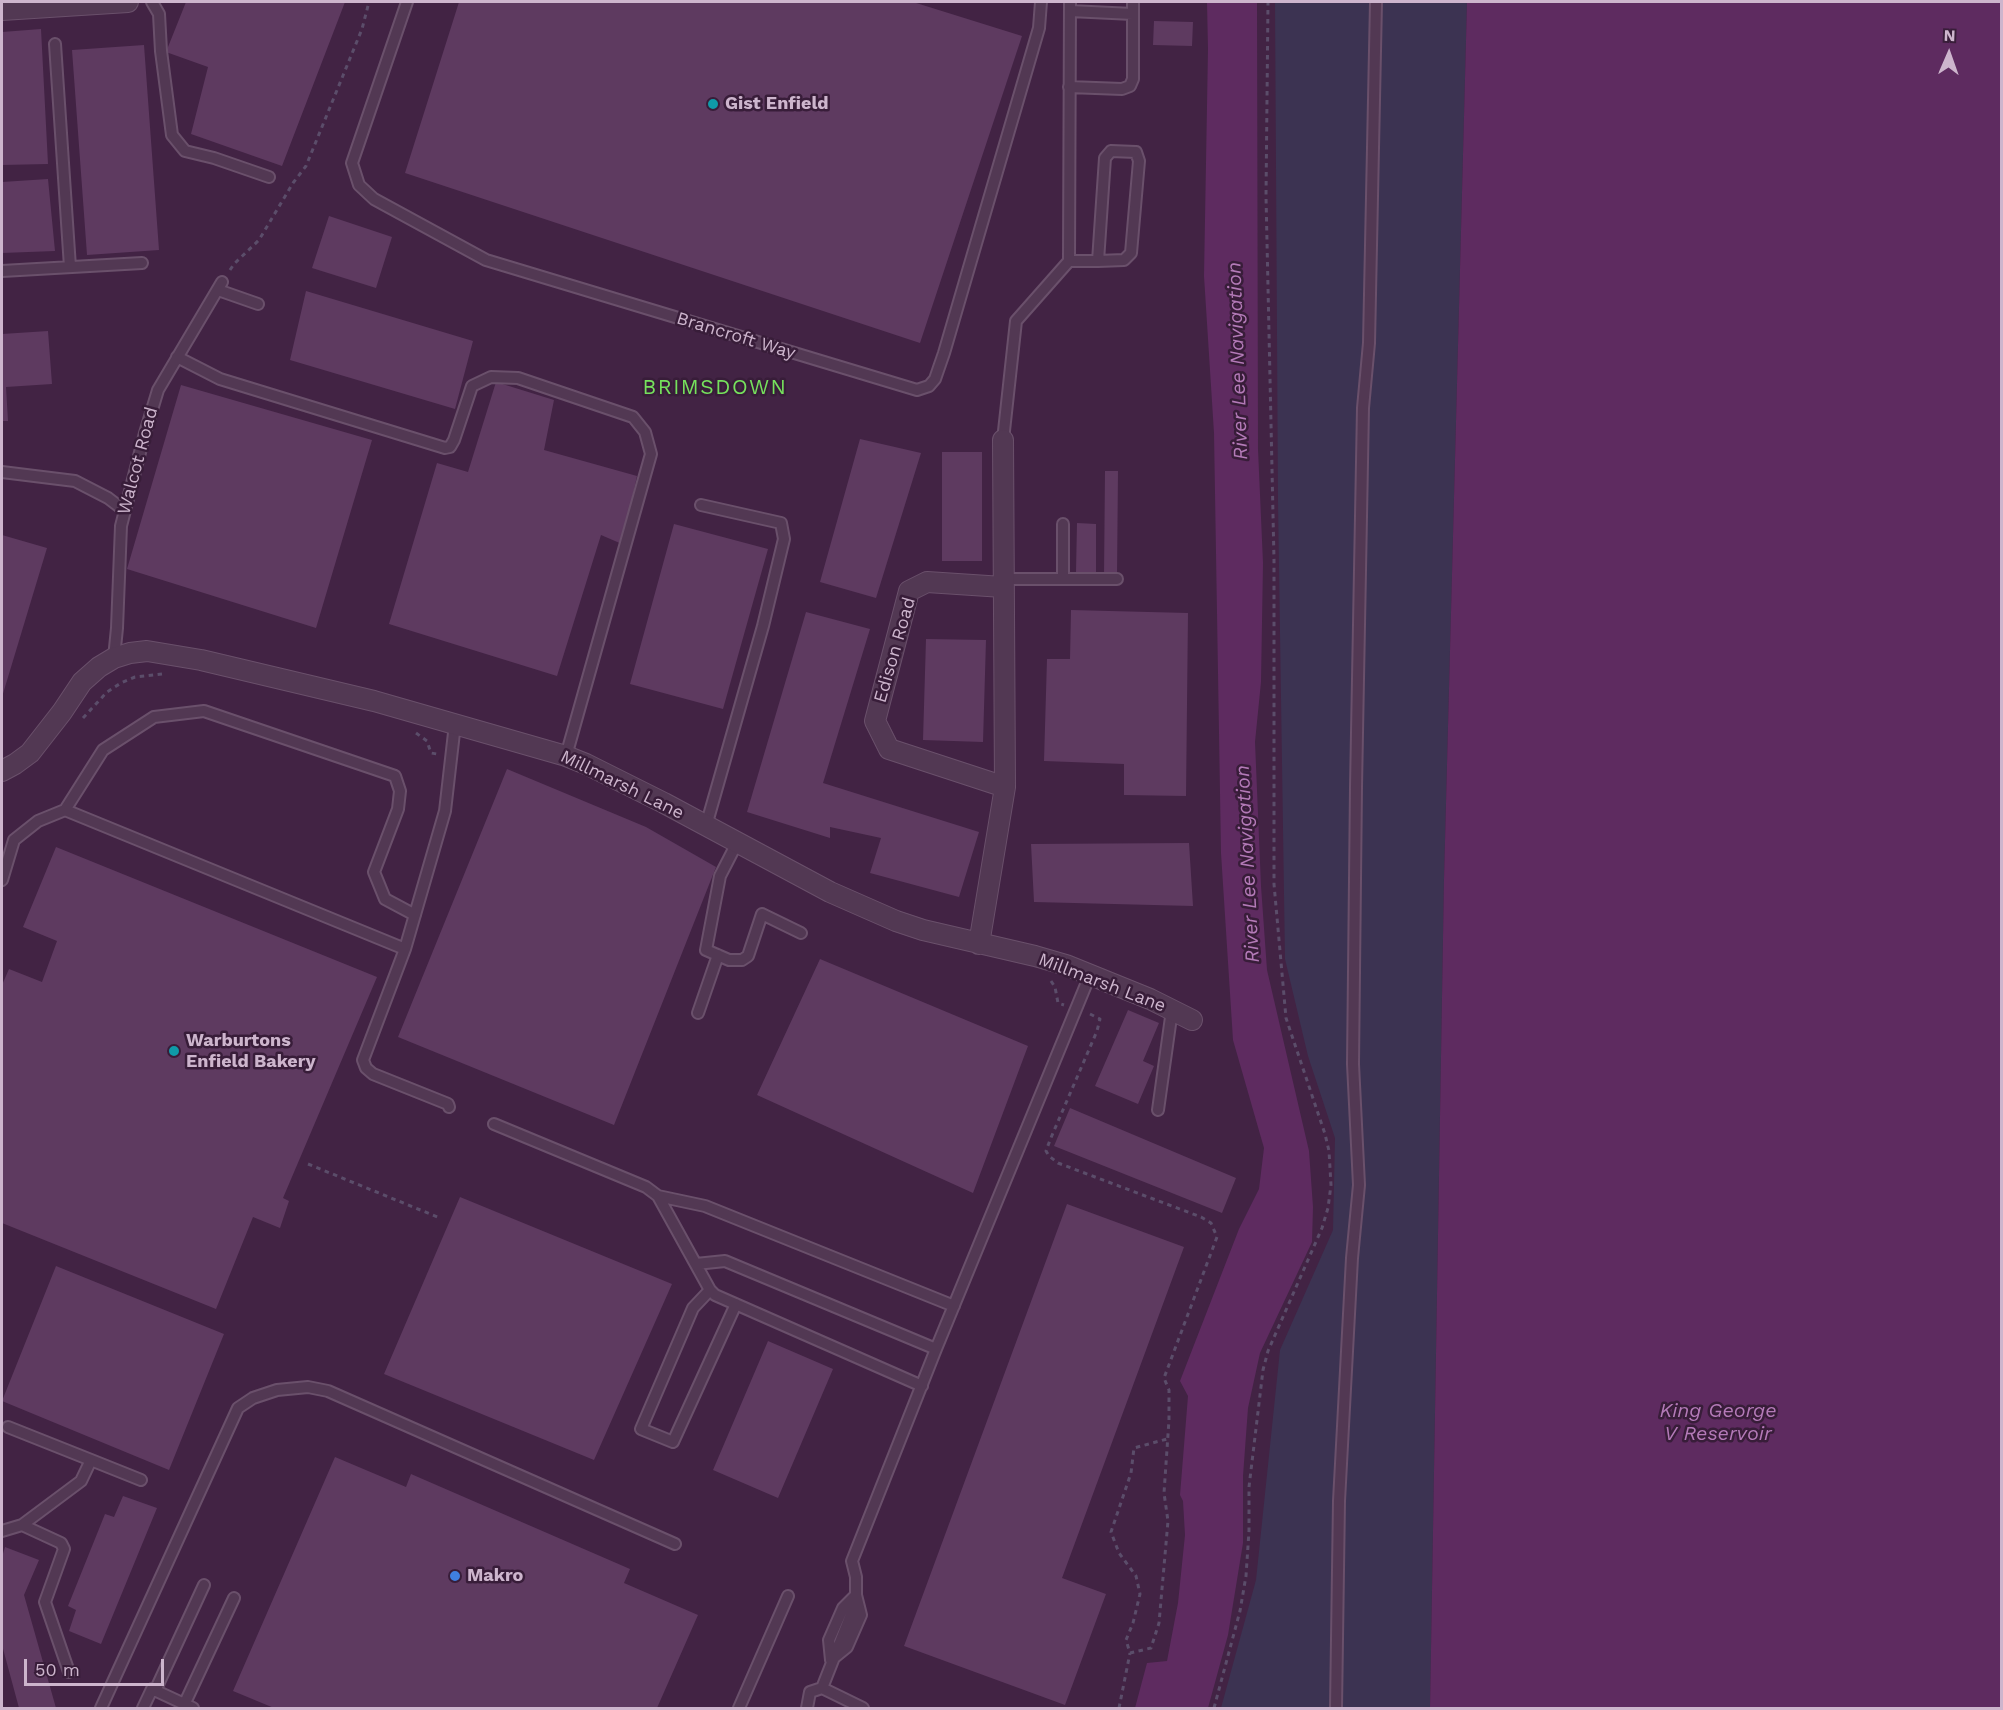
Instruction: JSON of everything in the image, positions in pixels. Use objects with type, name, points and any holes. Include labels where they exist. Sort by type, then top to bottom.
[{"type":"street","points":[[2,10],[128,2]]},
{"type":"street","points":[[979,944],[1005,787],[1003,440]]},
{"type":"street","name":"Edison Road","points":[[1003,583],[927,582],[909,591],[874,721],[889,749],[1005,787]]},
{"type":"street","name":"Millmarsh Lane","points":[[2,771],[30,753],[82,682],[114,658],[147,651],[201,660],[374,701],[566,756],[586,764],[830,892],[896,921],[923,930],[1066,965],[1192,1020]]},
{"type":"lane","points":[[152,2],[159,14],[161,51],[172,135],[185,151],[214,158],[269,177]]},
{"type":"lane","name":"Brancroft Way","points":[[406,2],[352,163],[358,185],[374,199],[486,260],[917,390],[929,386],[935,379],[944,353],[1039,28],[1041,2]]},
{"type":"lane","points":[[1069,87],[1122,89],[1130,86],[1133,79],[1133,2]]},
{"type":"lane","points":[[1336,1708],[1339,1501],[1352,1258],[1359,1185],[1353,1064],[1356,775],[1363,408],[1369,343],[1376,2]]},
{"type":"lane","points":[[1003,440],[1016,321],[1069,261],[1070,6],[1133,14]]},
{"type":"lane","points":[[55,44],[70,267]]},
{"type":"lane","points":[[1069,261],[1098,261],[1124,260],[1131,253],[1139,161],[1136,152],[1111,151],[1105,158],[1098,261]]},
{"type":"lane","points":[[2,271],[142,263]]},
{"type":"lane","points":[[220,286],[258,304]]},
{"type":"lane","name":"Walcot Road","points":[[114,658],[121,526],[158,390],[220,286]]},
{"type":"lane","points":[[177,357],[220,380],[445,448],[450,447],[454,440],[472,386],[491,377],[518,378],[633,417],[645,432],[651,454],[566,756]]},
{"type":"lane","points":[[2,472],[75,481],[108,498],[125,510]]},
{"type":"lane","points":[[701,505],[781,523],[784,539],[764,626],[706,826]]},
{"type":"lane","points":[[1063,524],[1063,579]]},
{"type":"lane","points":[[1003,583],[1063,579],[1117,579]]},
{"type":"lane","points":[[2,880],[14,840],[38,821],[65,810],[104,750],[154,717],[204,711],[395,776],[400,791],[398,809],[374,872],[385,899],[415,915]]},
{"type":"lane","points":[[449,1107],[448,1104],[373,1074],[366,1068],[363,1060],[405,950],[445,811],[455,724]]},
{"type":"lane","points":[[65,810],[405,950]]},
{"type":"lane","points":[[737,843],[720,876],[706,950],[729,960],[742,960],[748,956],[762,914],[801,933]]},
{"type":"lane","points":[[698,1013],[718,956]]},
{"type":"lane","points":[[831,1660],[848,1647],[861,1615],[852,1561],[936,1349],[1090,975]]},
{"type":"lane","points":[[1158,1110],[1172,1010]]},
{"type":"lane","points":[[494,1124],[646,1187],[658,1196],[710,1290],[716,1295],[922,1386]]},
{"type":"lane","points":[[658,1196],[705,1206],[954,1306]]},
{"type":"lane","points":[[696,1264],[725,1261],[936,1349]]},
{"type":"lane","points":[[710,1290],[693,1308],[641,1429],[673,1442],[736,1304]]},
{"type":"lane","points":[[101,1708],[238,1408],[253,1398],[277,1390],[308,1387],[328,1391],[675,1544]]},
{"type":"lane","points":[[8,1427],[141,1479]]},
{"type":"lane","points":[[2,1531],[22,1525],[81,1481],[91,1460]]},
{"type":"lane","points":[[22,1525],[61,1543],[64,1549],[45,1602],[69,1672]]},
{"type":"lane","points":[[155,1691],[204,1585]]},
{"type":"lane","points":[[822,1688],[831,1660],[829,1640],[843,1608],[856,1594]]},
{"type":"lane","points":[[739,1708],[788,1596]]},
{"type":"lane","points":[[143,1708],[152,1689],[189,1707],[234,1598]]},
{"type":"lane","points":[[807,1708],[810,1692],[822,1688],[863,1708]]},
{"type":"path","points":[[220,286],[234,264],[259,240],[293,183],[306,166],[362,29],[369,2]]},
{"type":"path","points":[[1214,1708],[1240,1611],[1246,1576],[1249,1487],[1263,1370],[1268,1351],[1322,1228],[1331,1185],[1329,1151],[1325,1134],[1286,1018],[1274,884],[1274,560],[1266,196],[1268,2]]},
{"type":"path","points":[[1092,1015],[1100,1019],[1097,1031],[1046,1151],[1058,1163],[1211,1223],[1217,1237],[1164,1378],[1169,1390],[1164,1493],[1168,1521],[1159,1623],[1151,1648],[1130,1653]]},
{"type":"path","points":[[308,1164],[440,1218]]},
{"type":"path","points":[[1119,1708],[1130,1653],[1126,1640],[1140,1594],[1136,1576],[1119,1553],[1111,1532],[1131,1473],[1134,1448],[1167,1439]]},
{"type":"shaded area","points":[[1275,2],[1467,2],[1444,879],[1430,1708],[1221,1708],[1256,1580],[1280,1350],[1333,1230],[1335,1138],[1308,1056],[1285,959],[1278,502]]},
{"type":"water","name":"River Lee Navigation","points":[[1207,2],[1257,2],[1258,449],[1263,563],[1261,682],[1255,742],[1261,886],[1267,970],[1309,1151],[1313,1207],[1312,1242],[1260,1353],[1248,1408],[1243,1476],[1243,1543],[1228,1635],[1208,1708],[1135,1708],[1147,1663],[1167,1661],[1178,1603],[1185,1535],[1183,1501],[1180,1495],[1188,1396],[1180,1381],[1239,1229],[1259,1189],[1264,1148],[1233,1040],[1221,853],[1214,433],[1204,276]]},
{"type":"water","name":"King George V Reservoir","points":[[1467,2],[2001,2],[2001,1708],[1430,1708],[1444,879]]},
{"type":"building","points":[[186,2],[345,2],[282,166],[191,134],[208,67],[166,52]]},
{"type":"building","name":"Gist Enfield","points":[[459,2],[913,2],[1022,36],[920,343],[405,173]]},
{"type":"building","points":[[1154,21],[1193,22],[1192,46],[1153,45]]},
{"type":"building","points":[[41,29],[48,164],[2,165],[2,32]]},
{"type":"building","points":[[144,45],[159,250],[87,255],[72,50]]},
{"type":"building","points":[[48,179],[55,251],[2,253],[2,182]]},
{"type":"building","points":[[329,216],[392,237],[376,288],[312,268]]},
{"type":"building","points":[[306,291],[473,341],[455,409],[290,360]]},
{"type":"building","points":[[48,331],[52,384],[6,387],[8,421],[2,421],[2,334]]},
{"type":"building","points":[[496,382],[554,400],[544,450],[637,476],[622,544],[601,535],[557,676],[389,624],[437,463],[468,472]]},
{"type":"building","points":[[181,385],[372,440],[316,628],[127,569]]},
{"type":"building","points":[[860,439],[921,453],[876,598],[820,582]]},
{"type":"building","points":[[942,452],[982,452],[982,561],[942,561]]},
{"type":"building","points":[[1105,471],[1118,471],[1117,576],[1104,576]]},
{"type":"building","points":[[1077,523],[1096,524],[1096,572],[1076,572]]},
{"type":"building","points":[[674,524],[768,549],[723,709],[630,684]]},
{"type":"building","points":[[2,535],[47,548],[2,697]]},
{"type":"building","points":[[1071,610],[1188,613],[1186,796],[1124,795],[1124,764],[1044,761],[1047,659],[1070,659]]},
{"type":"building","points":[[806,612],[870,629],[823,783],[979,832],[959,897],[870,873],[881,838],[830,827],[830,838],[747,812]]},
{"type":"building","points":[[926,639],[986,640],[983,742],[923,740]]},
{"type":"building","points":[[507,769],[646,827],[716,867],[614,1125],[398,1037]]},
{"type":"building","points":[[1189,843],[1193,906],[1034,902],[1031,844]]},
{"type":"building","name":"Warburtons Enfield Bakery","points":[[56,847],[377,977],[283,1198],[289,1201],[280,1228],[253,1217],[216,1309],[2,1223],[2,985],[9,969],[42,982],[57,941],[23,927]]},
{"type":"building","points":[[820,959],[1028,1046],[973,1193],[757,1095]]},
{"type":"building","points":[[1128,1010],[1159,1023],[1143,1061],[1154,1066],[1138,1104],[1095,1086]]},
{"type":"building","points":[[1070,1108],[1236,1178],[1222,1213],[1054,1146]]},
{"type":"building","points":[[460,1197],[672,1284],[594,1460],[384,1374]]},
{"type":"building","points":[[1067,1204],[1184,1247],[1062,1578],[1106,1594],[1065,1705],[904,1646]]},
{"type":"building","points":[[56,1266],[224,1334],[169,1470],[2,1401]]},
{"type":"building","points":[[768,1341],[833,1369],[778,1498],[713,1470]]},
{"type":"building","name":"Makro","points":[[335,1457],[406,1487],[411,1474],[630,1569],[624,1583],[698,1615],[657,1708],[274,1708],[233,1691]]},
{"type":"building","points":[[123,1496],[157,1508],[101,1644],[69,1631],[76,1610],[68,1606],[105,1514],[114,1517]]},
{"type":"building","points":[[5,1547],[39,1560],[24,1595],[56,1708],[19,1708],[2,1645],[2,1557]]},
{"type":"place","name":"Gist Enfield","points":[[713,104]]},
{"type":"place","name":"Warburtons Enfield Bakery","points":[[174,1051]]},
{"type":"place","name":"Makro","points":[[455,1576]]},
{"type":"district","name":"BRIMSDOWN","points":[[715,388]]}]
